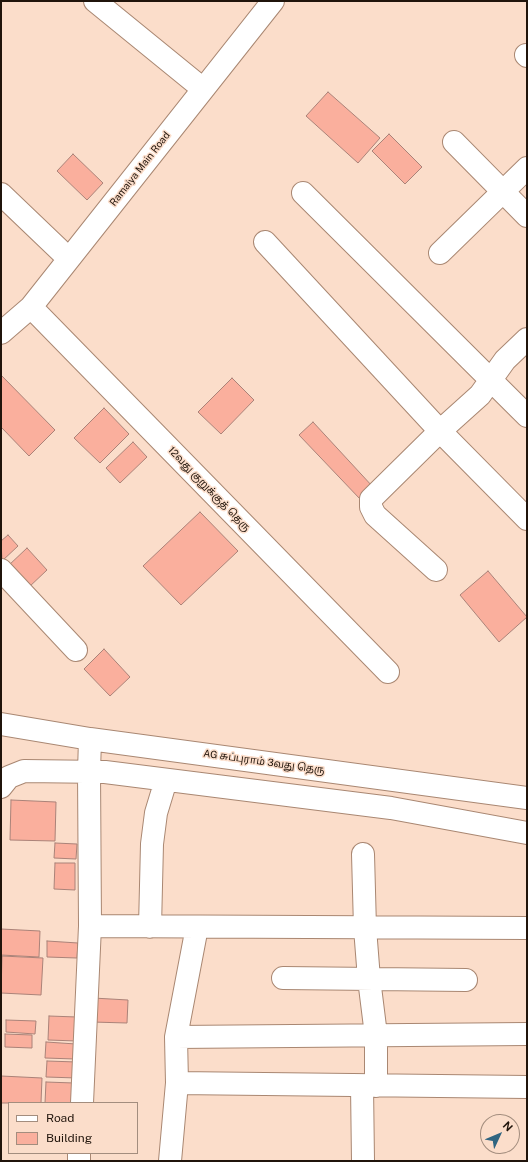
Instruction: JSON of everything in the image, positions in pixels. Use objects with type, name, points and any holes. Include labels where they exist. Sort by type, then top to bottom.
[{"type":"street","points":[[95,1],[203,90]]},
{"type":"street","name":"Ramaiya Main Road","points":[[1,333],[31,307],[273,1]]},
{"type":"street","points":[[454,142],[527,216]]},
{"type":"street","points":[[440,253],[504,193],[527,168]]},
{"type":"street","points":[[303,193],[527,416]]},
{"type":"street","points":[[1,194],[69,259]]},
{"type":"street","points":[[265,242],[440,431],[527,519]]},
{"type":"street","name":"12வது குறுக்குத் தெரு","points":[[31,307],[388,672]]},
{"type":"street","points":[[436,570],[375,515],[371,507],[371,499],[440,431],[480,395],[505,360],[527,339]]},
{"type":"street","points":[[1,570],[76,650]]},
{"type":"street","name":"AG சுப்புராம் 3வது தெரு","points":[[1,724],[90,755],[392,792],[527,798]]},
{"type":"street","points":[[90,755],[105,772],[166,780],[297,780],[392,792],[527,833]]},
{"type":"street","points":[[1,787],[9,776],[90,755]]},
{"type":"street","points":[[82,1102],[90,926],[90,755]]},
{"type":"street","points":[[150,927],[152,844],[156,813],[166,780]]},
{"type":"street","points":[[363,854],[365,928],[376,1036],[369,1086],[363,1161]]},
{"type":"street","points":[[90,926],[527,928]]},
{"type":"street","points":[[170,1161],[177,1083],[176,1037],[197,927]]},
{"type":"street","points":[[282,978],[466,980]]},
{"type":"street","points":[[176,1037],[376,1036],[527,1031]]},
{"type":"street","points":[[177,1083],[527,1087]]},
{"type":"building","points":[[328,92],[380,138],[358,163],[306,116]]},
{"type":"building","points":[[389,134],[422,167],[405,184],[372,151]]},
{"type":"building","points":[[73,154],[103,183],[87,200],[57,171]]},
{"type":"building","points":[[1,375],[55,430],[29,456],[1,427]]},
{"type":"building","points":[[232,378],[254,400],[221,434],[198,412]]},
{"type":"building","points":[[104,408],[129,434],[100,463],[74,438]]},
{"type":"building","points":[[313,422],[373,487],[360,499],[299,435]]},
{"type":"building","points":[[133,442],[147,457],[120,483],[106,468]]},
{"type":"building","points":[[200,512],[238,551],[181,605],[143,566]]},
{"type":"building","points":[[8,535],[18,546],[2,561],[1,541]]},
{"type":"building","points":[[27,548],[47,570],[28,588],[8,566]]},
{"type":"building","points":[[488,571],[527,617],[499,642],[460,595]]},
{"type":"building","points":[[104,649],[130,677],[110,696],[84,669]]},
{"type":"building","points":[[11,800],[56,802],[55,841],[10,840]]},
{"type":"building","points":[[55,843],[77,844],[76,859],[54,858]]},
{"type":"building","points":[[55,863],[75,863],[75,890],[54,889]]},
{"type":"building","points":[[1,929],[40,931],[39,957],[1,955]]},
{"type":"building","points":[[47,941],[78,943],[77,958],[47,957]]},
{"type":"building","points":[[2,956],[43,958],[41,995],[1,993]]},
{"type":"building","points":[[93,998],[128,1000],[127,1023],[92,1022]]},
{"type":"building","points":[[49,1016],[77,1017],[77,1041],[48,1040]]},
{"type":"building","points":[[6,1020],[36,1021],[35,1034],[6,1032]]},
{"type":"building","points":[[5,1034],[32,1035],[32,1048],[5,1047]]},
{"type":"building","points":[[46,1042],[76,1044],[75,1059],[45,1058]]},
{"type":"building","points":[[47,1061],[77,1062],[77,1078],[46,1077]]},
{"type":"building","points":[[1,1076],[42,1078],[41,1102],[1,1103]]},
{"type":"building","points":[[46,1082],[74,1083],[73,1102],[45,1102]]}]
